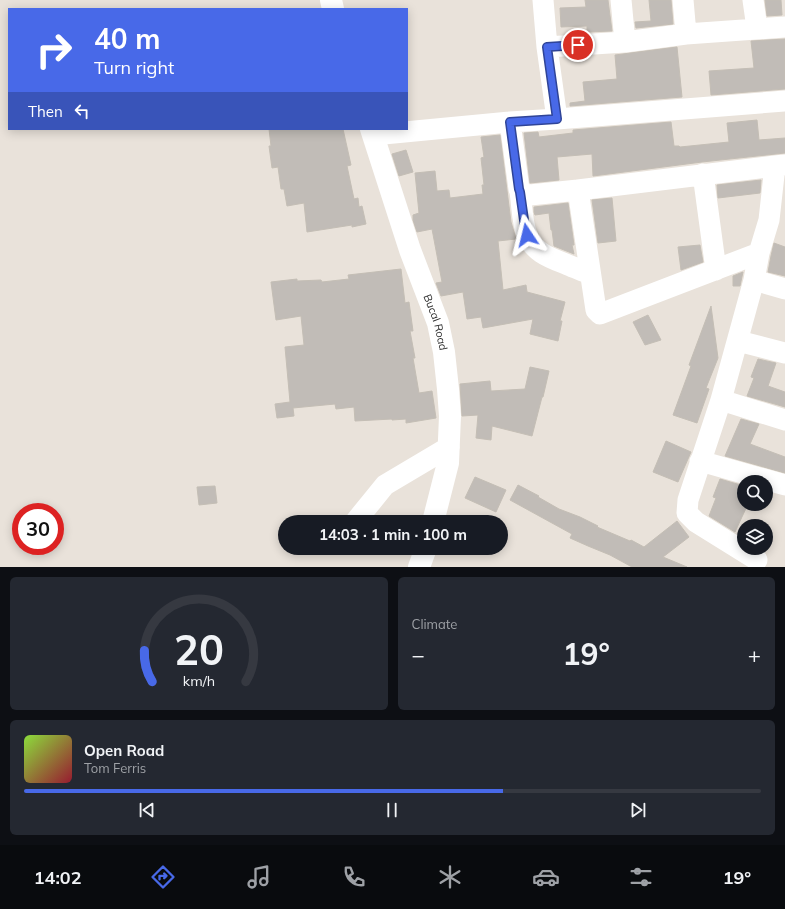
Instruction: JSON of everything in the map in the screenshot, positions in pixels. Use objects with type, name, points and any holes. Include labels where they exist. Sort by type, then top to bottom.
[{"type":"street","points":[[543,0],[547,47],[557,119]]},
{"type":"street","points":[[621,0],[625,42]]},
{"type":"street","points":[[683,0],[686,34]]},
{"type":"street","points":[[753,0],[757,28]]},
{"type":"street","points":[[547,47],[625,42],[686,34],[785,27]]},
{"type":"street","points":[[408,129],[785,101]]},
{"type":"street","points":[[510,122],[527,235],[540,253],[590,274]]},
{"type":"street","points":[[372,132],[400,130]]},
{"type":"street","name":"Bucal Road","points":[[372,132],[410,250],[438,323],[444,352],[450,416],[449,446],[448,462],[435,515]]},
{"type":"street","points":[[520,192],[522,194],[530,195],[780,166],[777,222],[759,253],[754,280],[738,341],[721,400],[688,500],[687,513],[696,522],[757,560]]},
{"type":"street","points":[[704,174],[716,270]]},
{"type":"street","points":[[578,190],[596,310],[600,314],[759,253]]},
{"type":"street","points":[[754,280],[785,288]]},
{"type":"street","points":[[738,341],[785,354]]},
{"type":"street","points":[[721,400],[785,420]]},
{"type":"street","points":[[361,515],[385,486],[449,446]]},
{"type":"street","points":[[700,461],[785,485]]},
{"type":"street","points":[[419,567],[423,555]]},
{"type":"building","points":[[585,0],[608,0],[612,31],[587,32],[587,26],[561,27],[560,8],[586,7]]},
{"type":"building","points":[[649,0],[671,0],[673,24],[636,28],[635,22],[651,21]]},
{"type":"building","points":[[765,0],[781,0],[782,15],[767,16]]},
{"type":"building","points":[[785,39],[785,89],[711,95],[709,71],[754,68],[751,41]]},
{"type":"building","points":[[677,47],[682,97],[570,106],[570,103],[585,101],[583,82],[617,79],[615,55]]},
{"type":"building","points":[[757,120],[759,140],[785,138],[785,153],[593,176],[592,154],[557,157],[559,180],[530,183],[524,133],[538,132],[539,137],[573,133],[573,130],[671,122],[674,146],[680,147],[729,142],[727,123]]},
{"type":"building","points":[[269,130],[343,130],[351,165],[347,166],[354,199],[358,198],[359,207],[362,206],[366,224],[307,232],[304,203],[287,206],[284,189],[281,189],[278,167],[272,168],[269,146],[271,146]]},
{"type":"building","points":[[500,135],[511,222],[516,239],[498,241],[503,290],[526,285],[527,292],[565,302],[560,321],[562,321],[558,341],[530,334],[533,319],[483,328],[481,317],[467,319],[463,292],[441,296],[436,283],[442,282],[432,229],[417,232],[413,220],[413,215],[419,213],[415,173],[435,171],[437,191],[449,190],[450,198],[483,194],[482,185],[484,185],[481,158],[484,157],[481,137]]},
{"type":"building","points":[[406,150],[413,172],[399,176],[392,154]]},
{"type":"building","points":[[761,180],[760,193],[718,198],[717,185]]},
{"type":"building","points":[[612,198],[616,241],[598,243],[592,200]]},
{"type":"building","points":[[568,203],[574,254],[554,246],[549,213],[535,215],[534,212],[534,207]]},
{"type":"building","points":[[774,243],[785,247],[785,276],[768,272]]},
{"type":"building","points":[[700,245],[703,262],[681,270],[678,247]]},
{"type":"building","points":[[401,269],[405,303],[409,302],[413,331],[410,331],[419,393],[432,391],[436,418],[406,423],[406,419],[355,421],[354,407],[336,409],[335,404],[293,408],[294,416],[277,418],[275,404],[290,402],[285,347],[304,345],[301,316],[276,320],[271,282],[297,279],[297,281],[321,280],[322,282],[349,279],[348,275]]},
{"type":"building","points":[[743,272],[740,286],[733,286],[733,276]]},
{"type":"building","points":[[711,306],[718,358],[706,388],[709,389],[697,423],[673,415],[691,366],[689,365]]},
{"type":"building","points":[[648,315],[661,340],[645,345],[633,322]]},
{"type":"building","points":[[758,359],[776,363],[768,386],[785,392],[785,407],[747,396],[754,378],[751,377]]},
{"type":"building","points":[[530,367],[549,371],[532,436],[492,426],[491,440],[476,438],[478,415],[462,416],[460,384],[490,381],[491,391],[525,389]]},
{"type":"building","points":[[741,419],[759,424],[750,444],[785,457],[785,473],[725,456]]},
{"type":"building","points":[[666,441],[691,452],[678,482],[653,472]]},
{"type":"building","points":[[475,477],[506,490],[496,512],[465,498]]},
{"type":"building","points":[[720,479],[737,484],[737,511],[745,511],[741,519],[737,519],[737,528],[735,532],[709,516],[716,498],[713,497]]},
{"type":"building","points":[[518,485],[559,509],[580,517],[598,526],[597,527],[630,541],[631,540],[644,547],[677,521],[689,537],[663,557],[687,567],[632,567],[610,555],[570,538],[572,534],[510,500]]},
{"type":"building","points":[[215,486],[217,503],[199,505],[197,487]]},
{"type":"route","points":[[527,235],[510,122],[557,119],[547,47],[578,45]]}]
